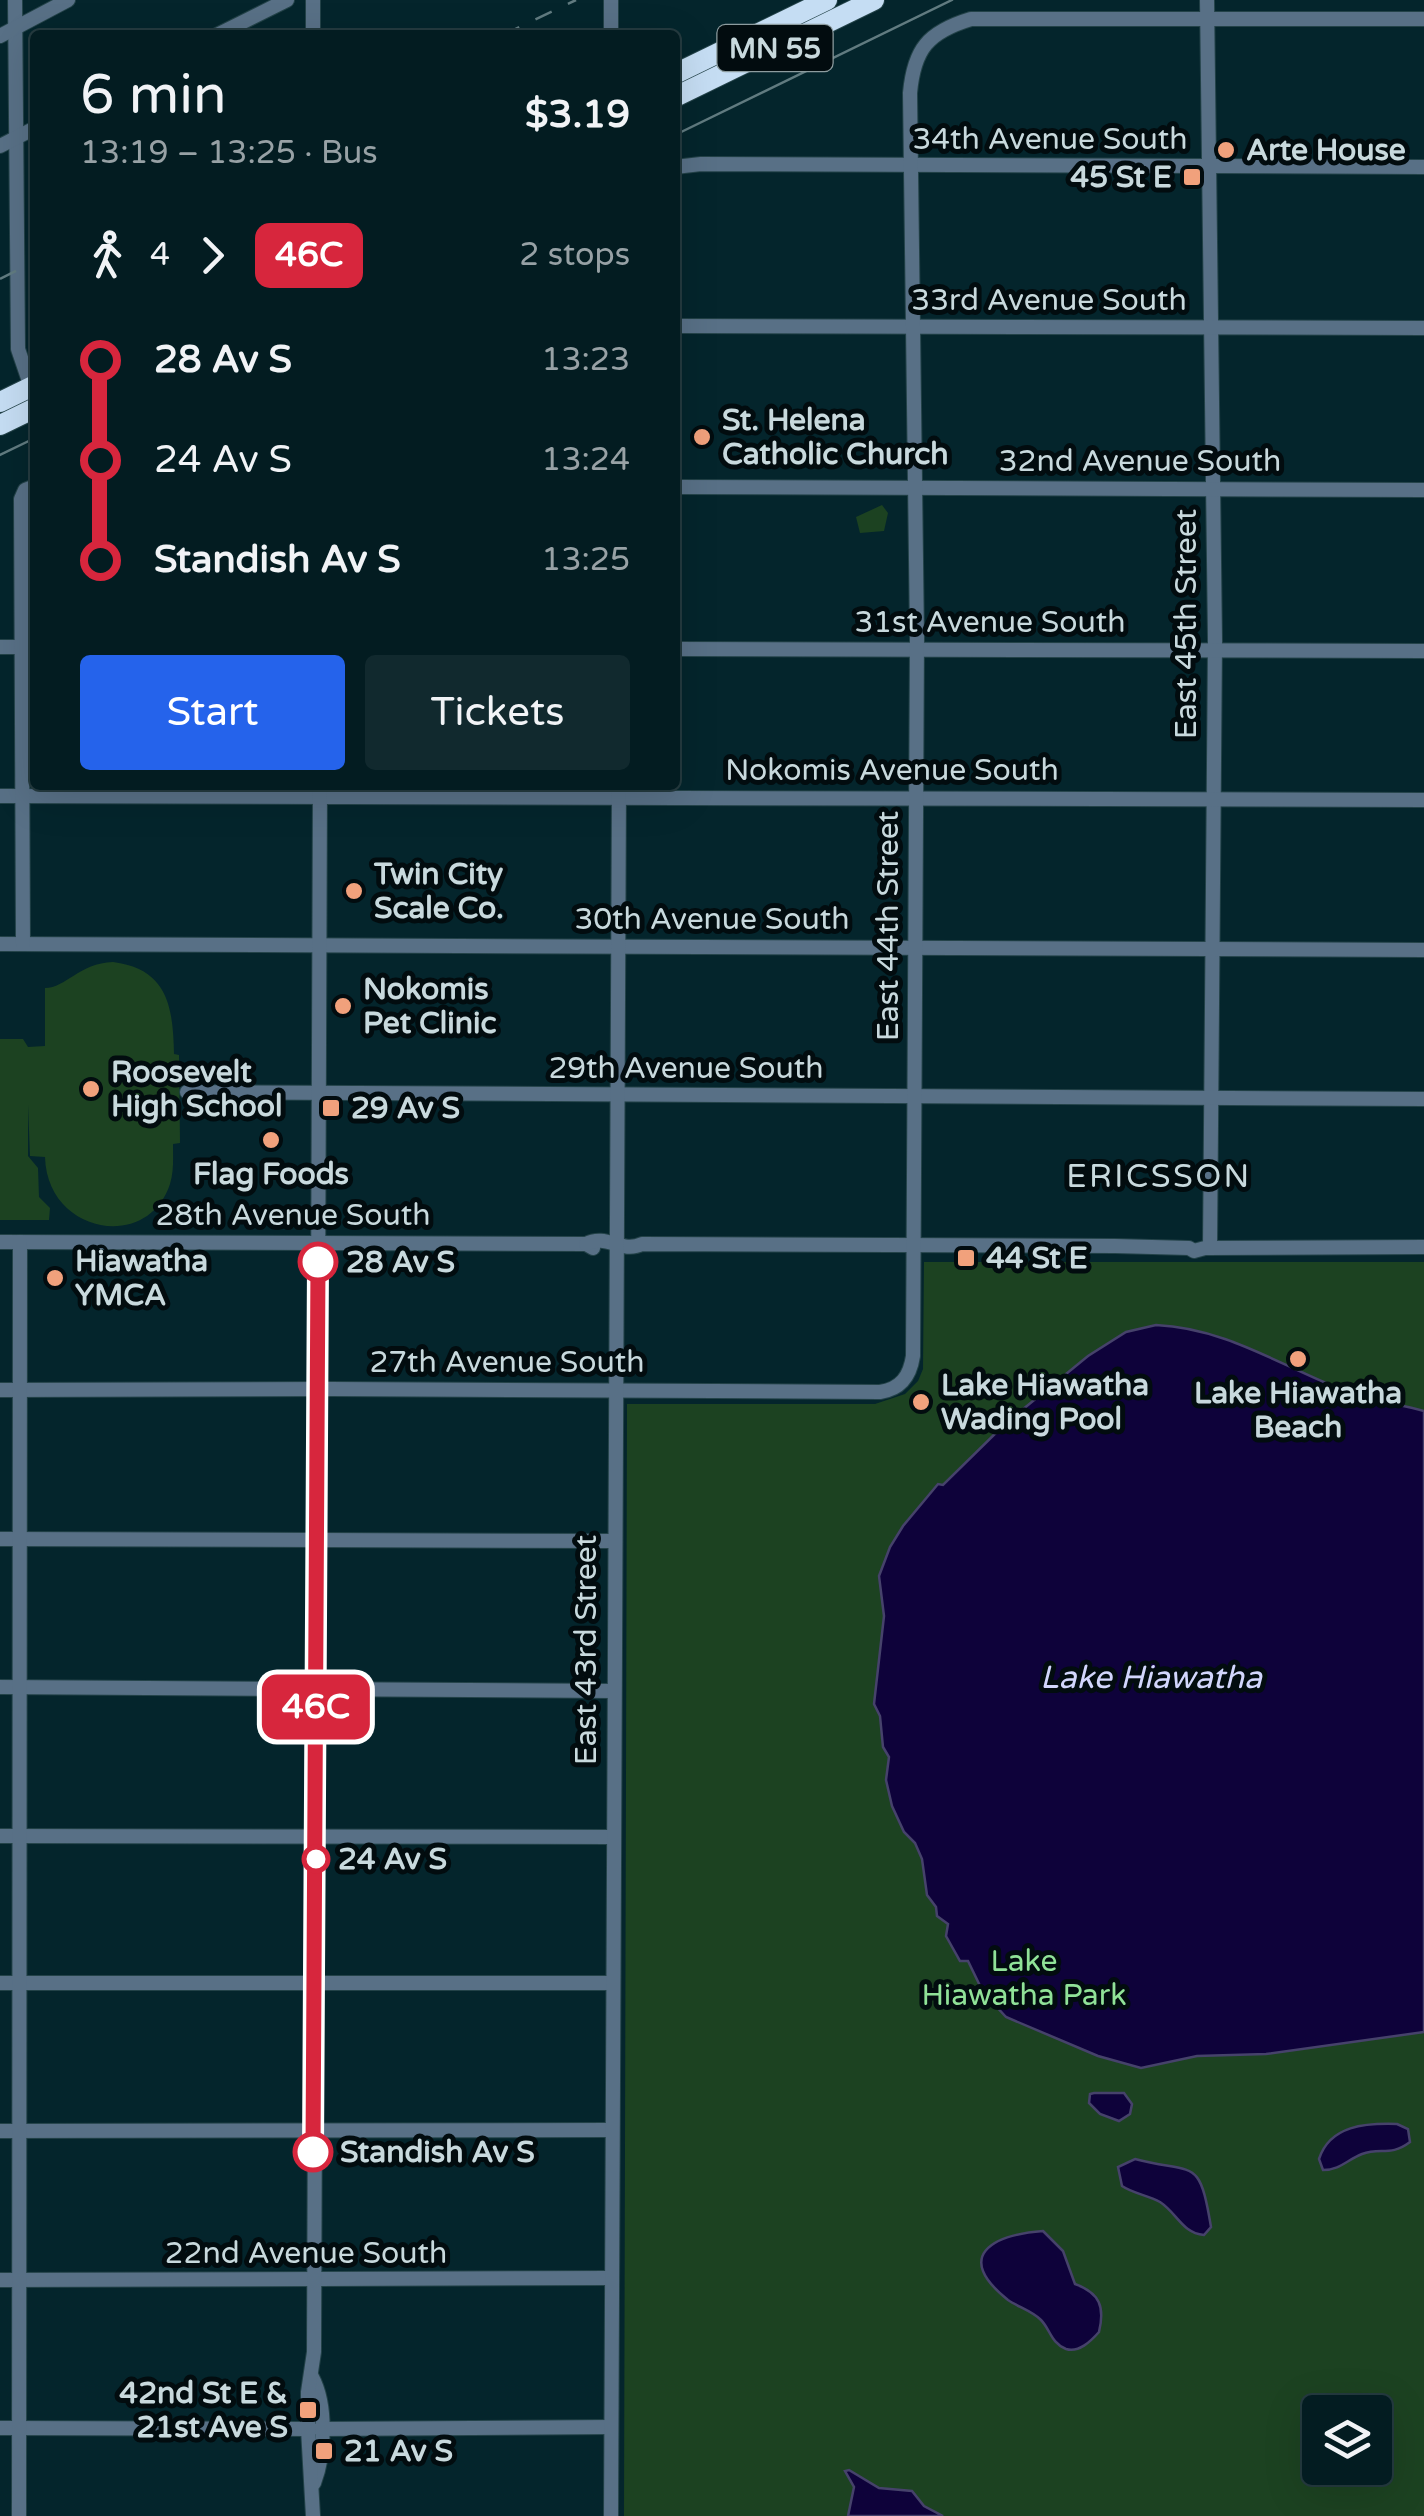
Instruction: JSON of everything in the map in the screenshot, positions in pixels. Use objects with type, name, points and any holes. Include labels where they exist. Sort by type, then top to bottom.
[{"type":"highway","name":"MN 55","points":[[680,72],[826,0]]},
{"type":"highway","name":"MN 55","points":[[680,95],[874,0]]},
{"type":"highway","points":[[0,402],[30,387]]},
{"type":"highway","points":[[0,425],[30,410]]},
{"type":"street","points":[[15,0],[18,349],[30,379]]},
{"type":"street","points":[[0,36],[68,0]]},
{"type":"street","points":[[227,30],[288,0]]},
{"type":"street","points":[[313,0],[314,30]]},
{"type":"street","points":[[611,0],[611,30]]},
{"type":"street","name":"East 45th Street","points":[[1207,0],[1215,650],[1208,1248]]},
{"type":"street","name":"East 44th Street","points":[[892,1389],[905,1381],[911,1370],[913,1246],[916,488],[912,72],[928,40],[948,26],[970,19],[1207,19]]},
{"type":"street","points":[[1207,19],[1424,20]]},
{"type":"street","points":[[0,146],[30,131]]},
{"type":"street","name":"34th Avenue South","points":[[680,167],[701,164],[1424,167]]},
{"type":"street","name":"33rd Avenue South","points":[[680,326],[1424,328]]},
{"type":"street","name":"32nd Avenue South","points":[[680,487],[1424,490]]},
{"type":"street","points":[[22,944],[29,647],[21,498],[30,488]]},
{"type":"street","points":[[0,647],[29,647]]},
{"type":"street","name":"31st Avenue South","points":[[680,649],[1424,651]]},
{"type":"street","points":[[313,2516],[313,2485],[308,2466],[314,2429],[308,2392],[312,2377],[314,2279],[320,790]]},
{"type":"street","name":"Nokomis Avenue South","points":[[0,796],[320,790],[1424,800]]},
{"type":"street","name":"East 43rd Street","points":[[611,2516],[619,791]]},
{"type":"street","name":"30th Avenue South","points":[[0,944],[1424,950]]},
{"type":"street","name":"29th Avenue South","points":[[188,1092],[1424,1099]]},
{"type":"street","name":"28th Avenue South","points":[[0,1242],[586,1244],[602,1240],[620,1248],[642,1244],[1424,1247]]},
{"type":"street","points":[[19,2516],[20,1242]]},
{"type":"street","name":"27th Avenue South","points":[[0,1390],[892,1389]]},
{"type":"street","points":[[0,1539],[613,1541]]},
{"type":"street","points":[[0,1687],[613,1691]]},
{"type":"street","points":[[0,1836],[612,1837]]},
{"type":"street","points":[[0,1984],[611,1983]]},
{"type":"street","points":[[0,2132],[611,2130]]},
{"type":"street","name":"22nd Avenue South","points":[[0,2280],[612,2278]]},
{"type":"street","points":[[0,2428],[611,2427]]},
{"type":"green space","points":[[882,505],[888,513],[884,531],[860,533],[856,517]]},
{"type":"green space","name":"Roosevelt High School","points":[[113,962],[146,973],[164,993],[169,1006],[174,1054],[179,1055],[180,1143],[173,1144],[170,1184],[158,1206],[141,1219],[121,1226],[100,1225],[80,1217],[62,1203],[50,1183],[45,1157],[30,1156],[28,1105],[28,1156],[38,1168],[39,1197],[50,1208],[49,1220],[0,1220],[0,1039],[23,1039],[28,1047],[45,1046],[45,988],[91,966]]},
{"type":"green space","name":"Lake Hiawatha Park","points":[[924,1262],[1424,1262],[1424,2516],[624,2516],[627,1404],[875,1404],[905,1394],[923,1369]]},
{"type":"water","name":"Lake Hiawatha","points":[[1156,1325],[1207,1333],[1348,1392],[1424,1411],[1424,2032],[1266,2054],[1197,2056],[1141,2068],[1098,2056],[1006,2017],[983,1992],[968,1961],[960,1961],[946,1936],[948,1924],[937,1916],[927,1895],[922,1859],[892,1806],[886,1780],[889,1757],[883,1747],[880,1716],[874,1704],[884,1616],[879,1576],[890,1547],[938,1484],[943,1485],[1005,1424],[1088,1356],[1126,1332]]},
{"type":"water","points":[[1124,2093],[1132,2104],[1130,2114],[1119,2121],[1100,2114],[1089,2103],[1090,2094]]},
{"type":"water","points":[[1373,2124],[1397,2124],[1408,2129],[1410,2142],[1403,2147],[1362,2154],[1339,2167],[1323,2170],[1319,2159],[1324,2148],[1340,2133]]},
{"type":"water","points":[[1135,2159],[1182,2169],[1198,2178],[1211,2227],[1204,2235],[1185,2227],[1160,2202],[1122,2186],[1118,2167]]},
{"type":"water","points":[[1043,2231],[1063,2251],[1075,2284],[1090,2292],[1101,2308],[1099,2332],[1080,2348],[1066,2349],[1057,2343],[1041,2320],[1008,2300],[983,2271],[981,2260],[995,2243]]},
{"type":"water","points":[[845,2471],[879,2488],[912,2491],[924,2506],[943,2516],[848,2516],[854,2487]]},
{"type":"tram line","points":[[680,133],[952,0]]},
{"type":"tram line","points":[[0,455],[30,440]]},
{"type":"railway","points":[[513,30],[576,0]]},
{"type":"railway","points":[[0,279],[30,264]]},
{"type":"bus line","name":"46C","points":[[313,2152],[318,1262]]},
{"type":"place","name":"Arte House","points":[[1226,150]]},
{"type":"place","name":"45 St E","points":[[1192,177]]},
{"type":"place","name":"St. Helena Catholic Church","points":[[702,437]]},
{"type":"place","name":"Twin City Scale Co.","points":[[354,891]]},
{"type":"place","name":"Nokomis Pet Clinic","points":[[343,1006]]},
{"type":"place","name":"Roosevelt High School","points":[[91,1089]]},
{"type":"place","name":"29 Av S","points":[[331,1108]]},
{"type":"place","name":"Flag Foods","points":[[271,1140]]},
{"type":"place","name":"44 St E","points":[[966,1258]]},
{"type":"place","name":"28 Av S","points":[[318,1262]]},
{"type":"place","name":"Hiawatha YMCA","points":[[55,1278]]},
{"type":"place","name":"Lake Hiawatha Beach","points":[[1298,1359]]},
{"type":"place","name":"Lake Hiawatha Wading Pool","points":[[921,1402]]},
{"type":"place","name":"24 Av S","points":[[316,1859]]},
{"type":"place","name":"Standish Av S","points":[[313,2152]]},
{"type":"place","name":"42nd St E & 21st Ave S","points":[[308,2410]]},
{"type":"place","name":"21 Av S","points":[[324,2451]]},
{"type":"district","name":"ERICSSON","points":[[1159,1176]]}]
